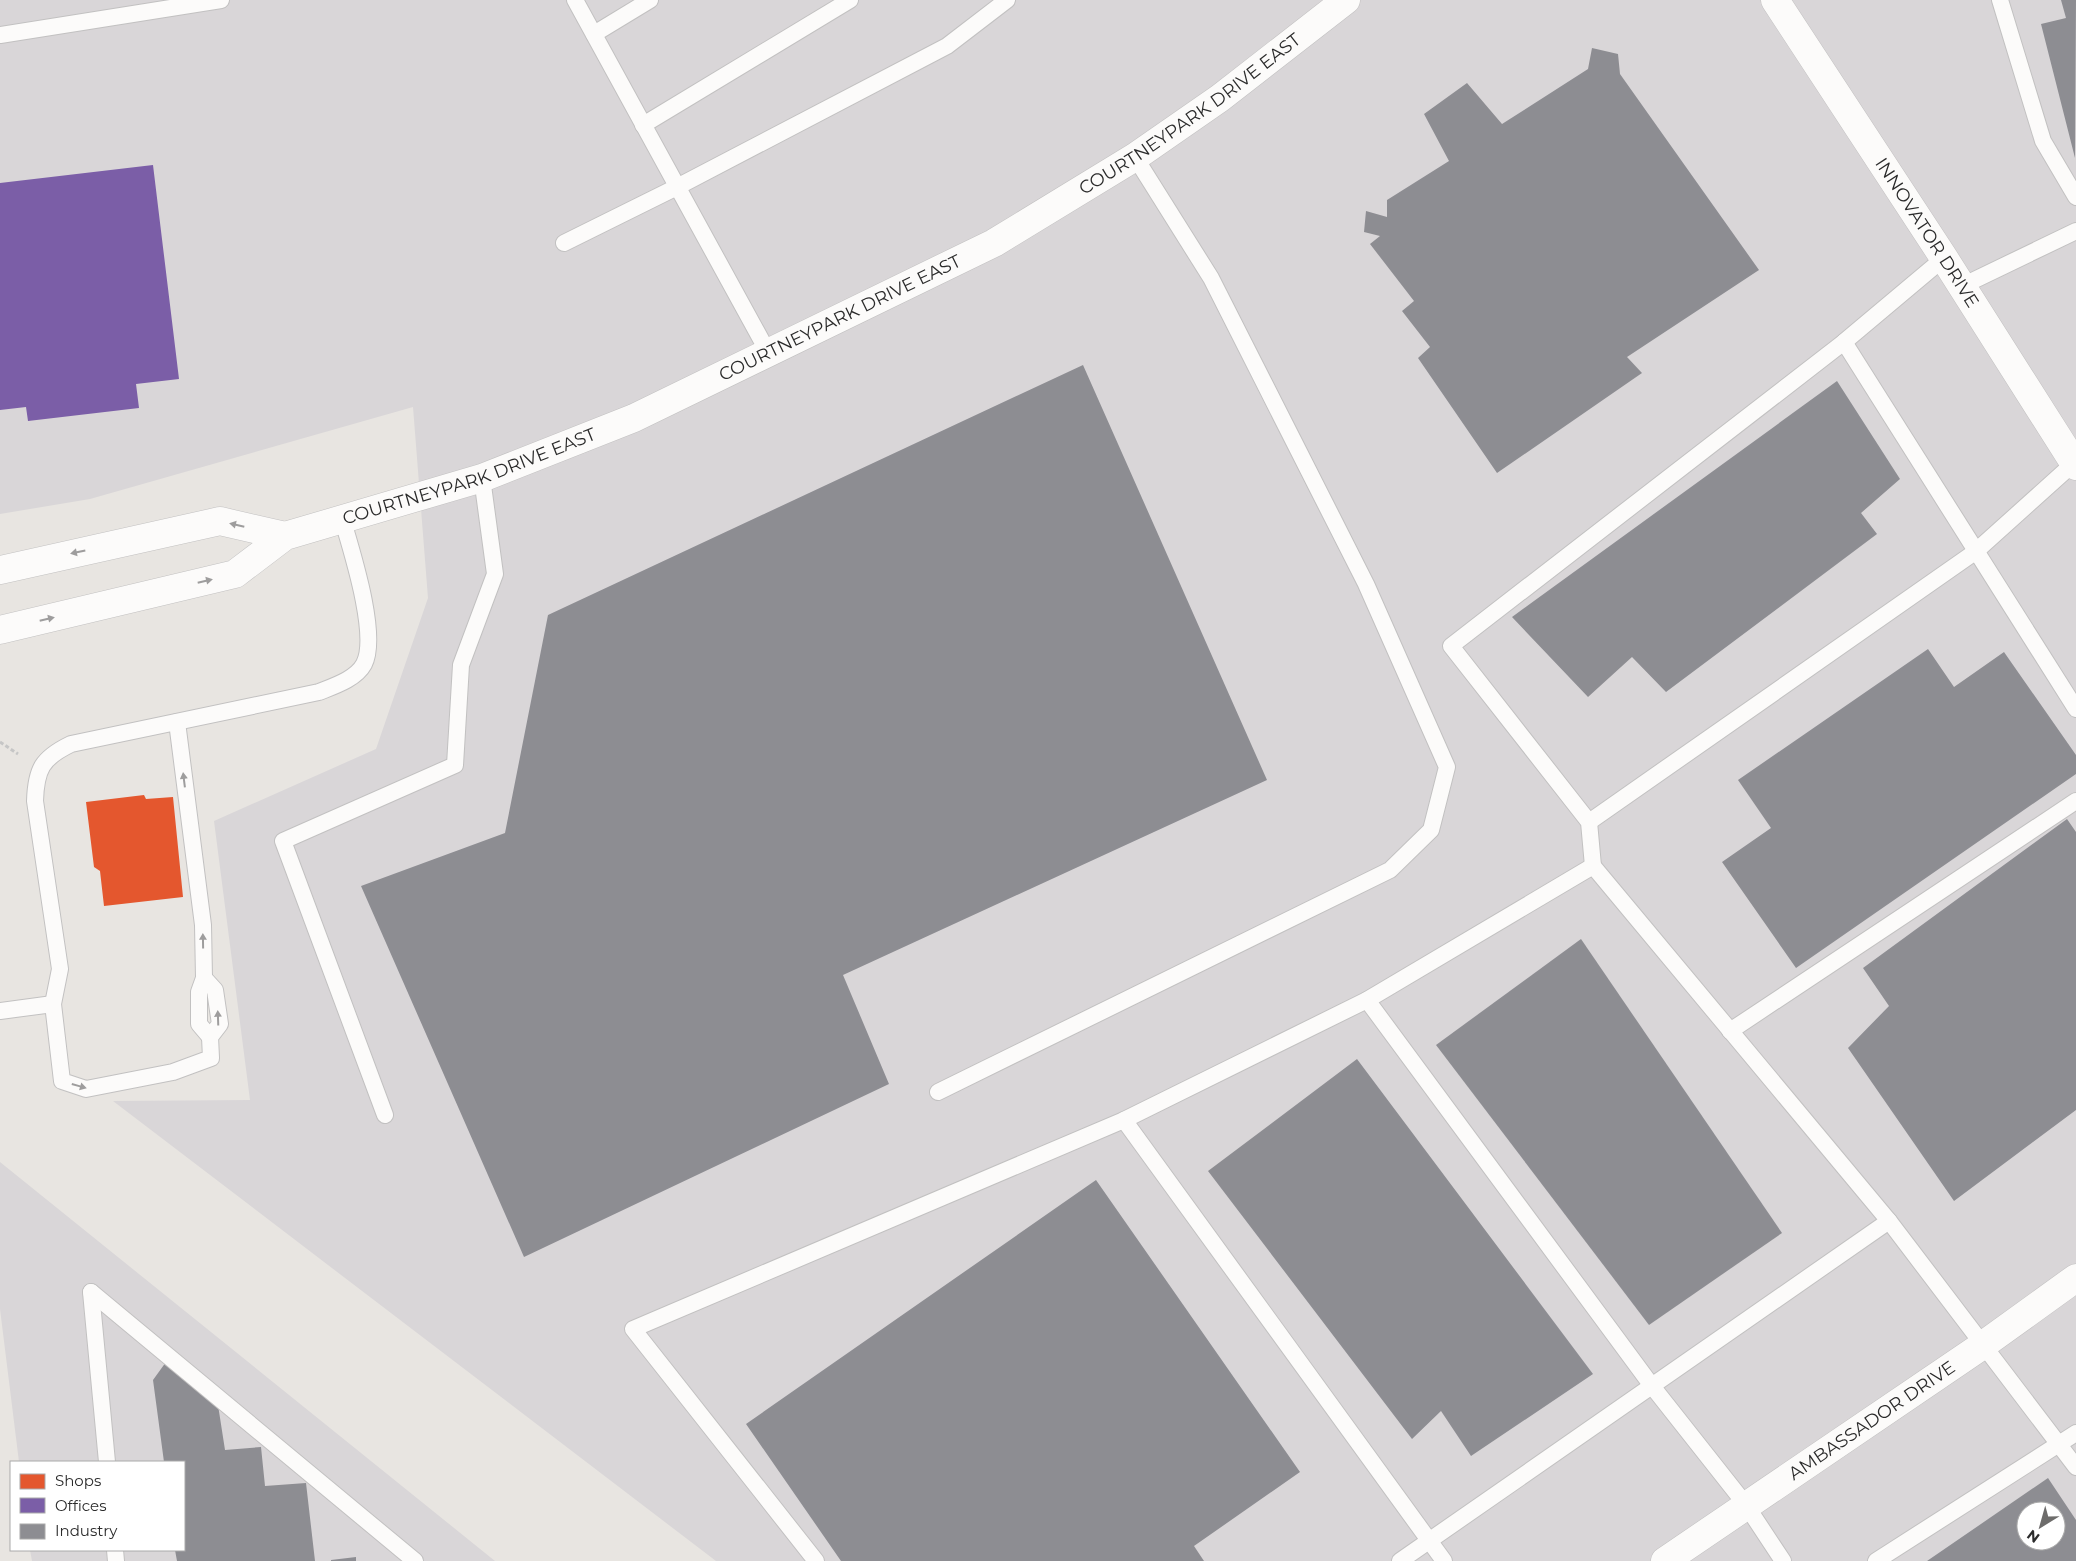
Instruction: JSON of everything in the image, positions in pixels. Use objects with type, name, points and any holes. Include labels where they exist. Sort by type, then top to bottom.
[{"type":"main road","name":"COURTNEYPARK DRIVE EAST","points":[[0,630],[235,574],[285,536],[482,478],[634,418],[994,243],[1135,157],[1220,98],[1346,0]]},
{"type":"main road","name":"INNOVATOR DRIVE","points":[[1775,0],[1944,258],[2075,464]]},
{"type":"main road","points":[[0,570],[220,521],[285,536]]},
{"type":"main road","name":"AMBASSADOR DRIVE","points":[[1665,1561],[1983,1345],[2076,1278]]},
{"type":"lane","points":[[0,35],[221,0]]},
{"type":"lane","points":[[575,0],[769,354]]},
{"type":"lane","points":[[594,34],[650,0]]},
{"type":"lane","points":[[643,125],[850,0]]},
{"type":"lane","points":[[564,243],[677,187],[947,46],[1007,0]]},
{"type":"lane","points":[[2000,0],[2043,141],[2076,197]]},
{"type":"lane","points":[[938,1092],[1390,870],[1431,830],[1447,767],[1366,584],[1211,278],[1135,157]]},
{"type":"lane","points":[[1962,286],[2076,231]]},
{"type":"lane","points":[[1944,258],[1844,342],[1451,646],[1589,822],[1593,866],[1889,1221],[2076,1467]]},
{"type":"lane","points":[[1844,342],[2076,709]]},
{"type":"lane","points":[[1589,822],[1976,552],[2075,464]]},
{"type":"lane","points":[[385,1115],[283,841],[455,765],[461,665],[495,574],[482,478]]},
{"type":"lane","points":[[177,722],[203,925],[204,978],[215,990],[220,1024],[210,1037],[211,1058],[173,1072],[86,1089],[62,1081],[53,1004],[60,969],[34,801],[35,781],[40,768],[54,752],[70,744],[319,692],[353,675],[364,664],[368,647],[364,597],[342,518]]},
{"type":"lane","points":[[1730,1031],[2076,801]]},
{"type":"lane","points":[[816,1561],[633,1329],[1124,1120],[1367,1000],[1593,866]]},
{"type":"lane","points":[[1367,1000],[1652,1386],[1746,1505],[1782,1561]]},
{"type":"lane","points":[[0,1010],[53,1004]]},
{"type":"lane","points":[[1124,1120],[1444,1561]]},
{"type":"lane","points":[[1400,1561],[1889,1221]]},
{"type":"lane","points":[[107,1461],[91,1292],[415,1561]]},
{"type":"lane","points":[[1876,1561],[2076,1432]]},
{"type":"shaded area","points":[[0,0],[2076,0],[2076,1561],[716,1561],[113,1101],[250,1100],[214,821],[376,749],[428,598],[413,407],[90,499],[0,514]]},
{"type":"shaded area","points":[[0,1162],[495,1561],[32,1561],[30,1551],[185,1551],[185,1461],[19,1461],[0,1309]]},
{"type":"building: Shops","points":[[144,795],[146,799],[173,797],[183,897],[104,906],[100,871],[94,867],[86,802]]},
{"type":"building: Offices","points":[[153,165],[179,379],[136,384],[139,408],[28,421],[26,407],[0,410],[0,183]]},
{"type":"building: Industry","points":[[2061,0],[2076,0],[2075,158],[2041,24],[2066,18]]},
{"type":"building: Industry","points":[[1592,48],[1618,54],[1620,74],[1759,270],[1627,357],[1642,373],[1497,473],[1418,358],[1430,347],[1402,311],[1414,301],[1370,244],[1380,236],[1364,232],[1366,211],[1387,217],[1387,200],[1449,161],[1424,114],[1467,83],[1502,124],[1588,69]]},
{"type":"building: Industry","points":[[1083,365],[1267,780],[843,975],[889,1084],[524,1257],[361,886],[505,833],[548,615]]},
{"type":"building: Industry","points":[[1837,381],[1900,479],[1861,513],[1877,534],[1666,692],[1632,657],[1588,697],[1512,617]]},
{"type":"building: Industry","points":[[1928,649],[1954,687],[2004,652],[2076,755],[2076,774],[1796,968],[1722,862],[1771,828],[1738,780]]},
{"type":"building: Industry","points":[[2067,819],[2076,832],[2076,1110],[1954,1201],[1848,1048],[1889,1006],[1863,968]]},
{"type":"building: Industry","points":[[1581,939],[1782,1233],[1649,1325],[1436,1045]]},
{"type":"building: Industry","points":[[1357,1059],[1593,1374],[1471,1456],[1441,1411],[1412,1439],[1208,1171]]},
{"type":"building: Industry","points":[[1096,1180],[1300,1472],[1194,1546],[1204,1561],[841,1561],[746,1424]]},
{"type":"building: Industry","points":[[166,1362],[218,1405],[225,1450],[261,1447],[265,1486],[306,1483],[315,1561],[177,1561],[175,1551],[185,1551],[185,1461],[164,1461],[153,1380]]},
{"type":"building: Industry","points":[[2048,1478],[2063,1501],[2016,1501],[2016,1551],[2066,1551],[2066,1505],[2076,1520],[2076,1561],[1927,1561]]},
{"type":"building: Industry","points":[[356,1557],[356,1561],[331,1561],[331,1560]]}]
